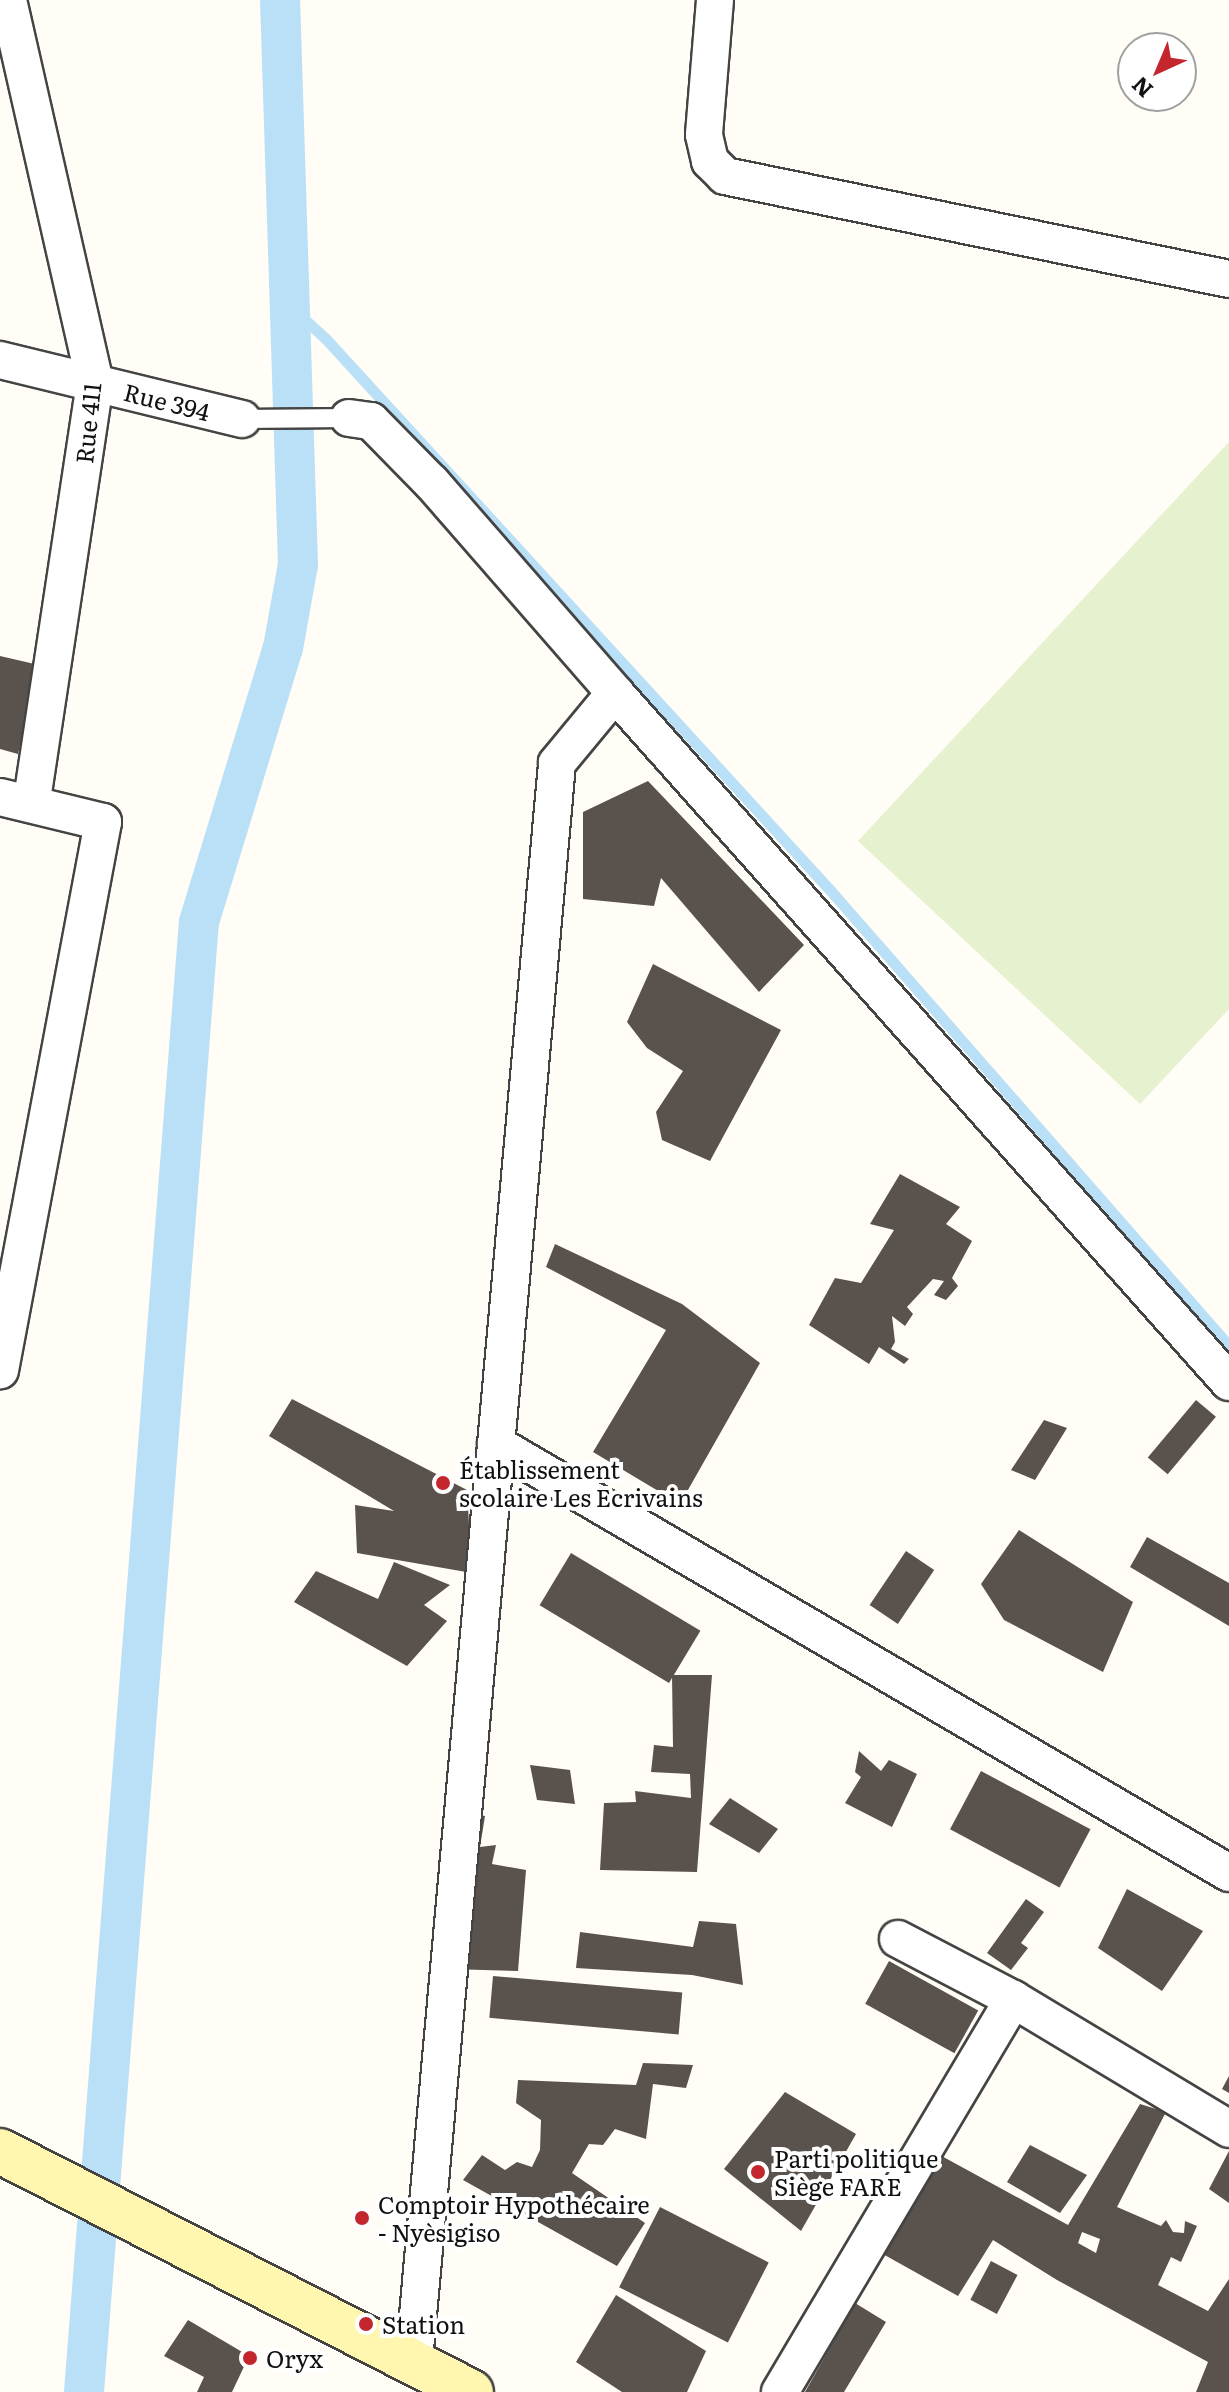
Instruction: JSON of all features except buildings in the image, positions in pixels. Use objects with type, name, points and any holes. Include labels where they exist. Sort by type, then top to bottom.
[{"type":"main road","points":[[5,2153],[414,2360],[471,2392]]},
{"type":"street","name":"Rue 411","points":[[8,0],[95,383],[16,800]]},
{"type":"street","points":[[715,0],[704,135],[710,161],[725,176],[1229,279]]},
{"type":"street","name":"Rue 394","points":[[0,360],[242,419]]},
{"type":"street","points":[[349,418],[371,421],[432,483],[1229,1382]]},
{"type":"street","points":[[414,2360],[557,763],[615,693]]},
{"type":"street","points":[[0,1370],[103,822],[16,800]]},
{"type":"street","points":[[496,1444],[1229,1873]]},
{"type":"street","points":[[898,1939],[1013,1999],[1229,2129]]},
{"type":"street","points":[[780,2392],[1013,1999]]},
{"type":"lane","points":[[242,419],[349,418]]},
{"type":"green space","points":[[1229,442],[1229,1009],[1140,1104],[858,841]]},
{"type":"waterway","points":[[84,2392],[199,922],[283,648],[298,565],[280,0]]},
{"type":"waterway","points":[[291,307],[326,339],[830,890],[1229,1346]]},
{"type":"place","name":"Établissement scolaire Les Ecrivains","points":[[443,1483]]},
{"type":"place","name":"Parti politique Siège FARE","points":[[758,2172]]},
{"type":"place","name":"Comptoir Hypothécaire - Nyèsigiso","points":[[362,2218]]},
{"type":"place","name":"Station","points":[[366,2324]]},
{"type":"place","name":"Oryx","points":[[250,2358]]}]
